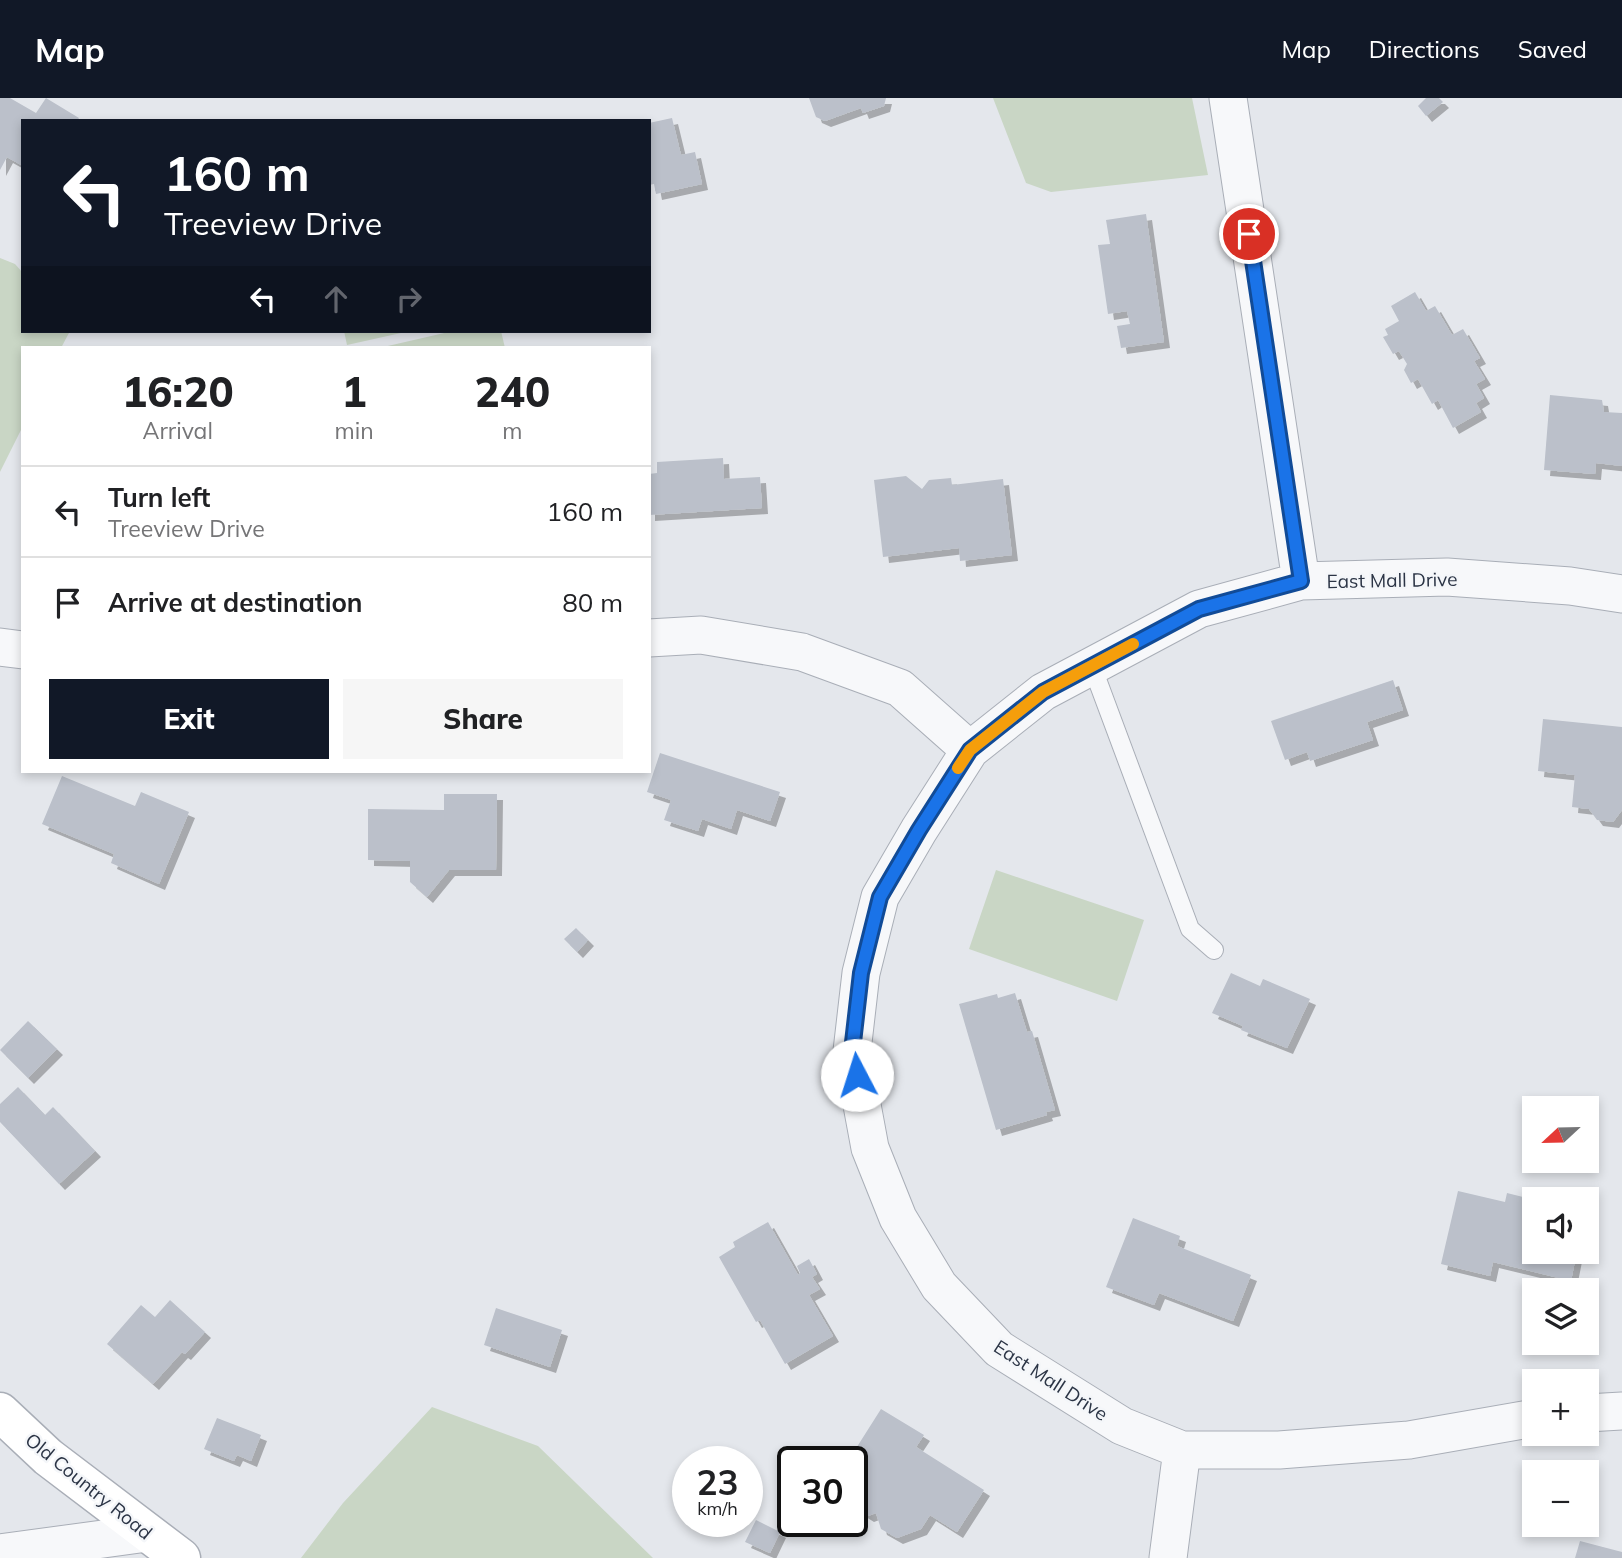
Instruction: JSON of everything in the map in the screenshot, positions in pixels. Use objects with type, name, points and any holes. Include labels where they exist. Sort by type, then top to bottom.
[{"type":"main road","name":"Old Country Road","points":[[0,1412],[48,1457],[181,1558]]},
{"type":"street","points":[[1228,98],[1301,581]]},
{"type":"street","name":"East Mall Drive","points":[[1522,1420],[1409,1440],[1279,1450],[1182,1450],[1122,1426],[999,1349],[939,1286],[898,1218],[870,1148],[852,1051],[861,973],[880,897],[970,750],[1043,692],[1199,609],[1301,581],[1447,577],[1570,586],[1622,594]]},
{"type":"street","points":[[651,638],[701,635],[802,652],[900,688],[970,750]]},
{"type":"street","points":[[0,647],[21,650]]},
{"type":"street","points":[[1599,1412],[1622,1410]]},
{"type":"street","points":[[1168,1558],[1182,1450]]},
{"type":"street","points":[[0,1553],[147,1533]]},
{"type":"lane","points":[[1092,666],[1190,929],[1214,950]]},
{"type":"green space","points":[[993,98],[1192,98],[1208,175],[1051,192],[1026,183]]},
{"type":"green space","points":[[0,258],[15,264],[21,271],[21,333],[69,333],[62,346],[21,346],[21,430],[0,472]]},
{"type":"green space","points":[[344,333],[401,333],[347,345]]},
{"type":"green space","points":[[444,333],[501,333],[505,346],[388,346]]},
{"type":"green space","points":[[996,870],[1144,920],[1117,1001],[969,949]]},
{"type":"green space","points":[[432,1407],[538,1446],[653,1558],[301,1558],[343,1503]]},
{"type":"building","points":[[0,98],[10,98],[36,113],[46,98],[79,118],[21,119],[21,165],[7,157],[0,170]]},
{"type":"building","points":[[809,98],[886,98],[884,106],[863,113],[861,108],[825,121],[816,117]]},
{"type":"building","points":[[1426,98],[1439,98],[1443,102],[1426,116],[1418,106]]},
{"type":"building","points":[[672,118],[681,155],[695,152],[702,184],[656,194],[654,184],[651,185],[651,123]]},
{"type":"building","points":[[1146,214],[1164,342],[1121,348],[1117,326],[1130,324],[1127,311],[1108,314],[1098,245],[1110,244],[1106,220]]},
{"type":"building","points":[[1415,292],[1426,311],[1435,306],[1452,335],[1463,329],[1480,358],[1474,361],[1485,379],[1476,384],[1484,398],[1476,403],[1481,412],[1453,428],[1438,400],[1432,404],[1418,379],[1411,383],[1404,370],[1407,364],[1399,351],[1393,354],[1383,337],[1388,335],[1385,329],[1399,321],[1391,306]]},
{"type":"building","points":[[1550,395],[1602,400],[1604,412],[1622,413],[1622,466],[1596,463],[1595,474],[1544,470]]},
{"type":"building","points":[[723,458],[724,479],[760,477],[762,508],[651,515],[651,474],[657,473],[657,462]]},
{"type":"building","points":[[906,476],[922,489],[929,480],[951,478],[952,485],[1003,479],[1012,555],[960,561],[959,548],[883,557],[874,480]]},
{"type":"building","points":[[1393,680],[1403,710],[1367,722],[1373,740],[1310,761],[1307,752],[1285,760],[1271,721]]},
{"type":"building","points":[[1543,719],[1622,727],[1622,810],[1613,822],[1597,820],[1589,809],[1572,807],[1575,775],[1538,771]]},
{"type":"building","points":[[660,753],[780,792],[770,821],[737,810],[731,829],[702,819],[698,831],[664,820],[671,800],[647,792]]},
{"type":"building","points":[[62,776],[135,806],[141,792],[189,812],[159,884],[111,863],[114,854],[42,824]]},
{"type":"building","points":[[444,794],[497,794],[496,870],[449,870],[427,897],[410,882],[410,861],[368,860],[368,809],[444,810]]},
{"type":"building","points":[[576,928],[588,940],[577,952],[564,939]]},
{"type":"building","points":[[1231,973],[1260,986],[1263,979],[1310,999],[1287,1048],[1241,1030],[1243,1026],[1212,1013]]},
{"type":"building","points":[[1015,993],[1027,1032],[1032,1031],[1055,1110],[1046,1112],[1047,1115],[996,1130],[959,1004],[997,994],[998,998]]},
{"type":"building","points":[[28,1021],[57,1049],[28,1078],[0,1050]]},
{"type":"building","points":[[18,1087],[45,1115],[53,1107],[95,1151],[59,1184],[0,1122],[0,1104]]},
{"type":"building","points":[[1458,1191],[1505,1202],[1507,1193],[1522,1197],[1522,1264],[1574,1264],[1572,1278],[1559,1278],[1493,1262],[1490,1276],[1441,1264]]},
{"type":"building","points":[[1133,1218],[1180,1236],[1177,1246],[1251,1275],[1233,1321],[1159,1293],[1154,1305],[1106,1287]]},
{"type":"building","points":[[768,1222],[798,1275],[800,1273],[797,1266],[809,1259],[817,1274],[812,1277],[820,1289],[809,1295],[833,1336],[785,1364],[760,1320],[756,1322],[719,1257],[735,1247],[733,1242]]},
{"type":"building","points":[[170,1300],[205,1332],[185,1354],[182,1352],[153,1384],[107,1344],[141,1305],[155,1317]]},
{"type":"building","points":[[496,1308],[562,1330],[550,1367],[484,1345]]},
{"type":"building","points":[[881,1409],[924,1435],[916,1447],[984,1490],[957,1532],[930,1515],[921,1529],[897,1538],[881,1529],[876,1513],[868,1516],[868,1446],[858,1446]]},
{"type":"building","points":[[217,1418],[261,1435],[251,1461],[237,1455],[234,1461],[204,1449]]},
{"type":"building","points":[[763,1524],[777,1530],[778,1537],[770,1553],[745,1542],[748,1537],[763,1537]]},
{"type":"building","points":[[1580,1541],[1622,1552],[1622,1558],[1575,1558]]},
{"type":"slow traffic","points":[[958,768],[970,750],[1043,692],[1133,644]]},
{"type":"route","points":[[857,1075],[852,1051],[861,973],[880,897],[970,750],[1043,692],[1199,609],[1301,581],[1249,234]]}]
